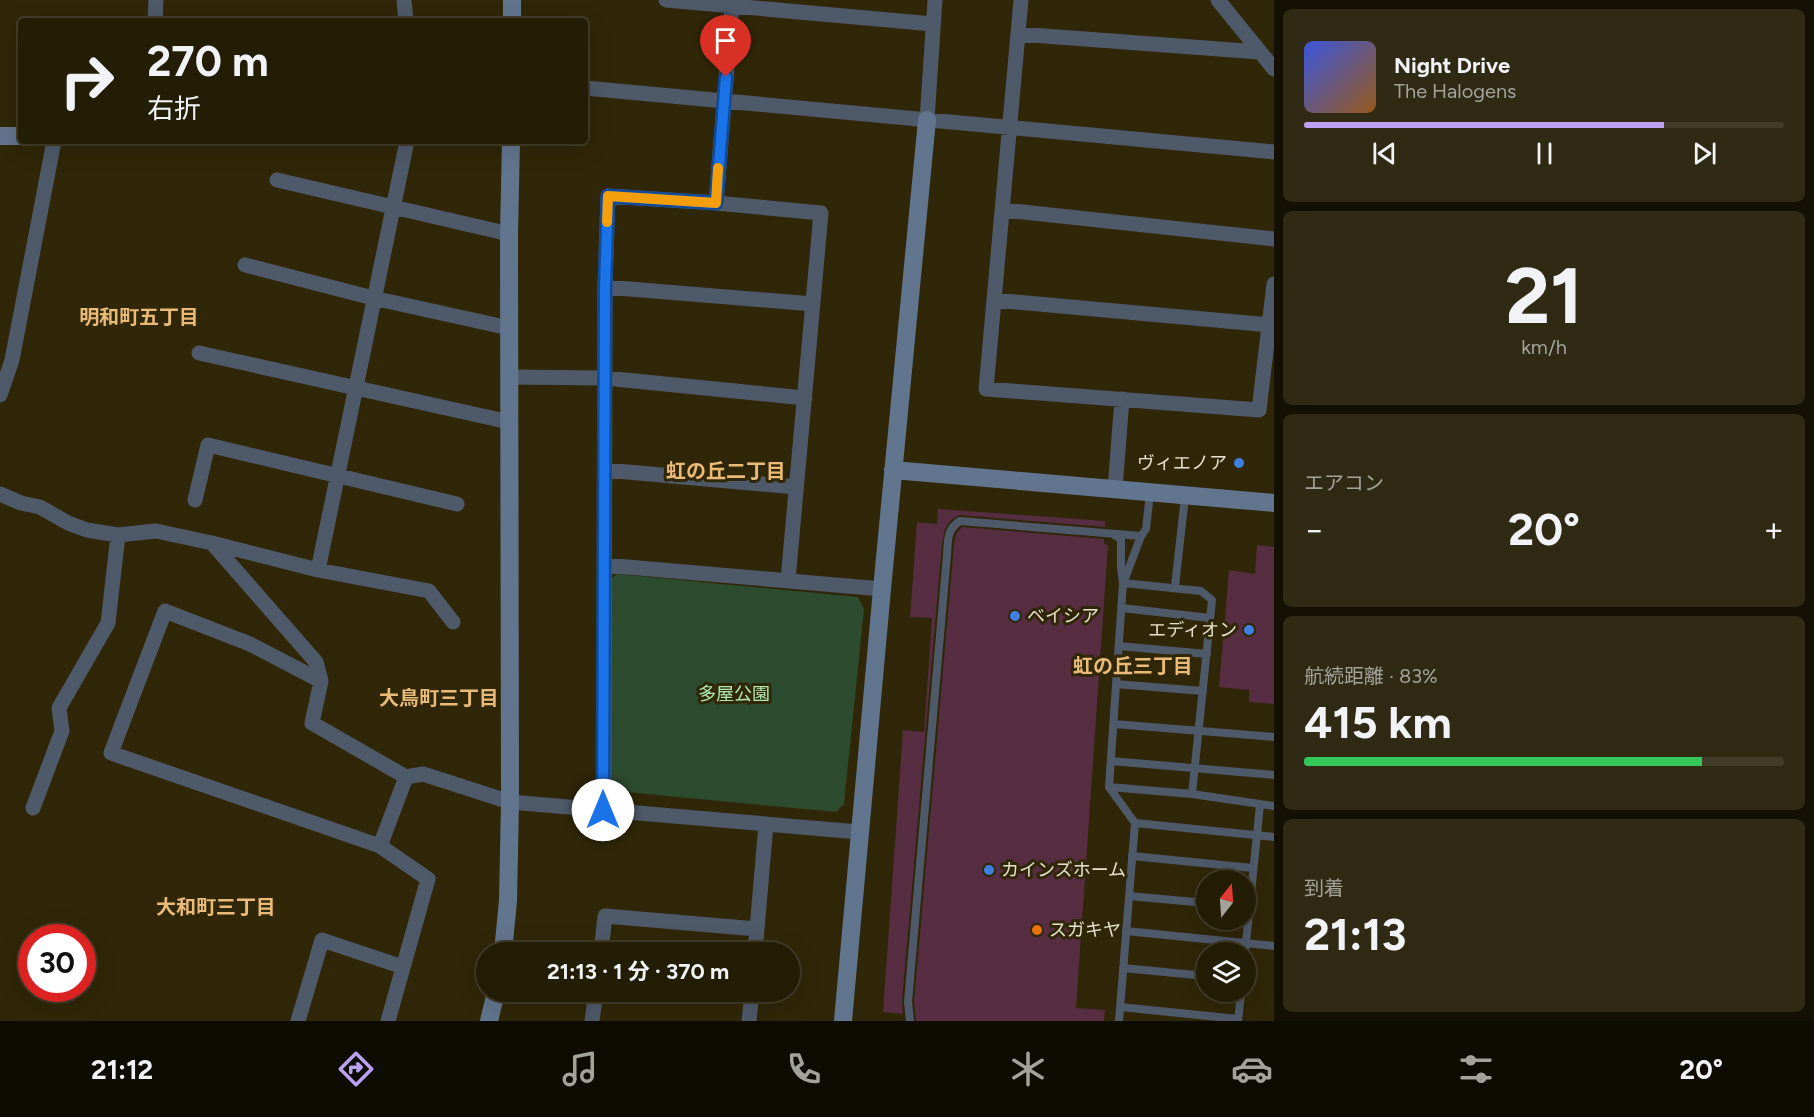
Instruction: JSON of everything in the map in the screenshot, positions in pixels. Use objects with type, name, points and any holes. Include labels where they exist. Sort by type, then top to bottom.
[{"type":"street","points":[[155,18],[156,0]]},
{"type":"street","points":[[404,0],[406,18]]},
{"type":"street","points":[[512,0],[512,18]]},
{"type":"street","points":[[668,0],[933,24]]},
{"type":"street","points":[[843,1021],[927,120],[935,0]]},
{"type":"street","points":[[1021,0],[1004,210],[986,389],[1259,410],[1274,284]]},
{"type":"street","points":[[1218,0],[1274,69]]},
{"type":"street","points":[[716,203],[732,6]]},
{"type":"street","points":[[1018,34],[1259,52]]},
{"type":"street","points":[[588,88],[1274,152]]},
{"type":"street","points":[[0,136],[18,136]]},
{"type":"street","points":[[0,395],[12,360],[53,144]]},
{"type":"street","points":[[318,570],[406,144]]},
{"type":"street","points":[[504,942],[508,901],[510,802],[509,234],[511,144]]},
{"type":"street","points":[[277,180],[509,234]]},
{"type":"street","points":[[603,810],[605,287],[608,196],[821,213],[788,580]]},
{"type":"street","points":[[1004,210],[1274,239]]},
{"type":"street","points":[[245,265],[373,298],[509,328]]},
{"type":"street","points":[[605,287],[813,304]]},
{"type":"street","points":[[994,300],[1270,325]]},
{"type":"street","points":[[199,352],[509,422]]},
{"type":"street","points":[[509,377],[605,378],[805,398]]},
{"type":"street","points":[[1114,489],[1122,399]]},
{"type":"street","points":[[195,500],[208,445],[457,504]]},
{"type":"street","points":[[605,470],[796,487]]},
{"type":"street","points":[[893,470],[1274,503]]},
{"type":"street","points":[[0,494],[21,503],[40,507],[68,523],[87,530],[118,535],[156,531],[318,570],[429,591],[453,622]]},
{"type":"street","points":[[33,808],[62,731],[59,708],[108,624],[118,535]]},
{"type":"street","points":[[212,543],[316,662],[321,681],[312,723],[406,777],[423,774],[510,802],[859,832]]},
{"type":"street","points":[[604,565],[882,589]]},
{"type":"street","points":[[321,681],[250,644],[165,611],[111,753],[380,846],[428,879],[388,1021]]},
{"type":"street","points":[[380,846],[406,777]]},
{"type":"street","points":[[756,942],[766,824]]},
{"type":"street","points":[[602,942],[605,916],[757,929]]},
{"type":"street","points":[[298,1021],[322,940],[403,967]]},
{"type":"street","points":[[489,1021],[494,1002]]},
{"type":"street","points":[[595,1021],[596,1002]]},
{"type":"street","points":[[749,1021],[751,1002]]},
{"type":"lane","points":[[1123,583],[1141,536],[1146,529],[1150,492]]},
{"type":"lane","points":[[1175,586],[1185,495]]},
{"type":"lane","points":[[910,1021],[908,1002],[949,534],[952,526],[960,521],[1141,536]]},
{"type":"lane","points":[[1110,533],[1121,539],[1123,583],[1109,787],[1135,823],[1119,1021]]},
{"type":"lane","points":[[1123,583],[1175,586],[1201,591],[1212,600],[1192,794]]},
{"type":"lane","points":[[1122,608],[1210,618]]},
{"type":"lane","points":[[1119,646],[1207,654]]},
{"type":"lane","points":[[1116,684],[1203,691]]},
{"type":"lane","points":[[1114,724],[1274,738]]},
{"type":"lane","points":[[1111,761],[1274,775]]},
{"type":"lane","points":[[1109,787],[1192,794],[1274,806]]},
{"type":"lane","points":[[1132,856],[1253,868],[1260,805]]},
{"type":"lane","points":[[1135,823],[1274,837]]},
{"type":"lane","points":[[1129,896],[1196,902]]},
{"type":"lane","points":[[1126,931],[1203,942]]},
{"type":"lane","points":[[1256,947],[1274,946]]},
{"type":"lane","points":[[1123,968],[1196,975]]},
{"type":"lane","points":[[1120,1007],[1238,1020],[1240,1002]]},
{"type":"green space","name":"多屋公園","points":[[617,574],[858,597],[864,609],[844,804],[836,812],[616,791],[611,786],[611,579]]},
{"type":"building","points":[[938,509],[1105,521],[1105,527],[960,515],[951,520],[945,529],[902,1001],[903,1014],[883,1012],[903,730],[924,732],[932,618],[910,617],[917,522],[937,524]]},
{"type":"building","name":"カインズホーム","points":[[962,527],[1104,539],[1104,544],[1108,545],[1076,1008],[1105,1010],[1104,1021],[916,1021],[914,1002],[954,545],[956,534]]},
{"type":"building","name":"エディオン","points":[[1257,545],[1274,547],[1274,704],[1249,702],[1249,690],[1219,687],[1229,570],[1255,574]]},
{"type":"slow traffic","points":[[607,222],[608,196],[716,203],[718,168]]},
{"type":"place","name":"ヴィエノア","points":[[1239,463]]},
{"type":"place","name":"ベイシア","points":[[1015,616]]},
{"type":"place","name":"エディオン","points":[[1249,630]]},
{"type":"place","name":"カインズホーム","points":[[989,870]]},
{"type":"place","name":"スガキヤ","points":[[1037,930]]},
{"type":"district","name":"明和町五丁目","points":[[139,317]]},
{"type":"district","name":"虹の丘二丁目","points":[[726,471]]},
{"type":"district","name":"虹の丘三丁目","points":[[1133,666]]},
{"type":"district","name":"大鳥町三丁目","points":[[439,698]]},
{"type":"district","name":"大和町三丁目","points":[[216,907]]},
{"type":"route","points":[[603,810],[605,287],[608,196],[716,203],[726,77]]}]
